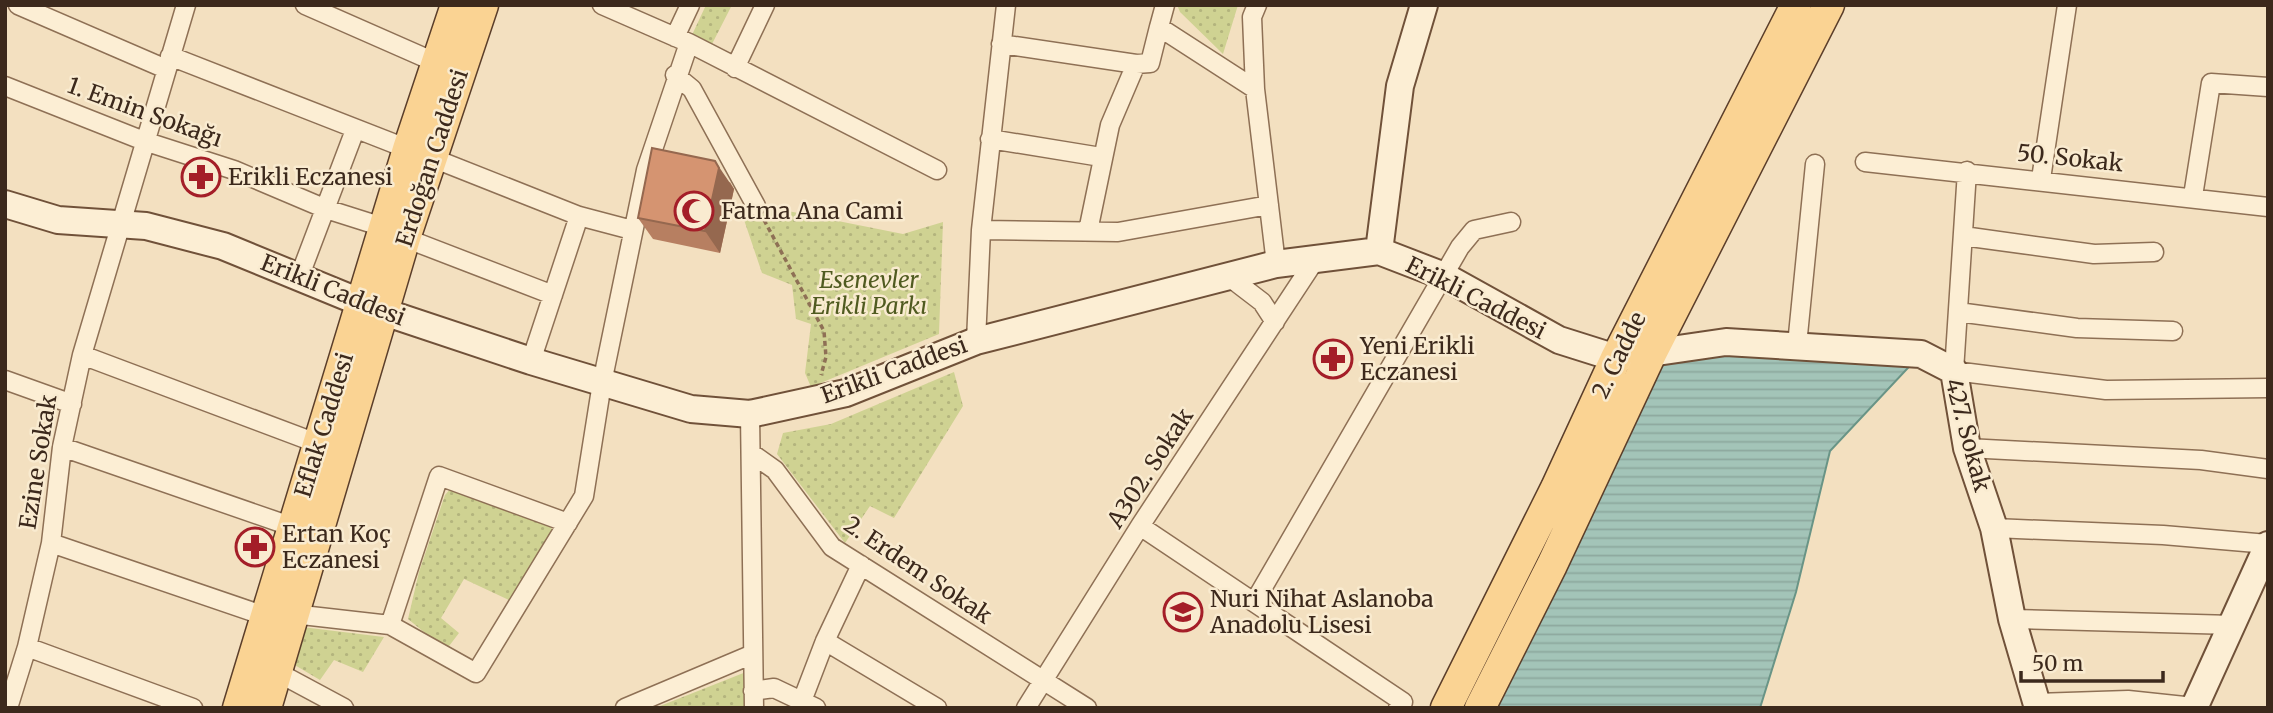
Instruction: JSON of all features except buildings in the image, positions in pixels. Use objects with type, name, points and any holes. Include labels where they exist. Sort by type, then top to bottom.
[{"type":"main road","name":"Erdoğan Caddesi","points":[[373,308],[419,153],[437,62],[456,5]]},
{"type":"main road","name":"Erdoğan Caddesi","points":[[419,153],[484,5]]},
{"type":"main road","points":[[1379,251],[1400,86],[1424,5]]},
{"type":"main road","name":"2. Cadde","points":[[1446,708],[1556,488],[1616,358],[1796,5]]},
{"type":"main road","name":"2. Cadde","points":[[1480,708],[1552,565],[1652,352],[1829,5]]},
{"type":"main road","name":"Erikli Caddesi","points":[[5,204],[58,220],[146,226],[175,231],[300,275],[373,308],[531,361],[691,409],[750,414],[846,393],[976,341],[1276,264],[1379,251],[1444,276],[1559,340],[1616,358]]},
{"type":"main road","name":"Eflak Caddesi","points":[[265,708],[277,672],[279,615],[293,527],[319,444],[373,308]]},
{"type":"main road","name":"Eflak Caddesi","points":[[238,708],[279,615],[373,308]]},
{"type":"main road","name":"427. Sokak","points":[[1616,358],[1726,342],[1921,354],[1954,371],[1967,448],[1994,528],[2012,619],[2037,705]]},
{"type":"main road","points":[[2194,708],[2268,545]]},
{"type":"street","points":[[18,5],[419,153],[579,216],[632,230]]},
{"type":"street","name":"Ezine Sokak","points":[[8,708],[27,648],[51,543],[62,447],[82,355],[118,225],[186,5]]},
{"type":"street","points":[[305,5],[437,62]]},
{"type":"street","points":[[602,5],[682,40],[936,170]]},
{"type":"street","points":[[51,543],[279,615],[390,625],[476,673],[584,496],[602,383],[632,230],[646,170],[676,75],[690,5]]},
{"type":"street","points":[[735,68],[765,5]]},
{"type":"street","points":[[976,341],[981,230],[1006,5]]},
{"type":"street","points":[[1001,44],[1136,64],[1150,63],[1165,5]]},
{"type":"street","points":[[1257,5],[1252,17],[1255,89],[1276,264]]},
{"type":"street","points":[[2041,179],[2067,5]]},
{"type":"street","points":[[1159,27],[1255,89]]},
{"type":"street","points":[[1088,232],[1101,157],[1121,94],[1136,64]]},
{"type":"street","points":[[676,75],[692,89],[756,206]]},
{"type":"street","points":[[2193,196],[2211,83],[2268,87]]},
{"type":"street","name":"1. Emin Sokağı","points":[[5,86],[145,141],[234,170],[326,209],[396,233],[553,295]]},
{"type":"street","points":[[300,275],[355,130]]},
{"type":"street","points":[[990,139],[1101,157]]},
{"type":"street","name":"50. Sokak","points":[[1865,162],[2041,179],[2268,206]]},
{"type":"street","points":[[1797,345],[1815,164]]},
{"type":"street","points":[[1967,171],[1954,371],[2106,390],[2268,388]]},
{"type":"street","points":[[981,230],[1118,232],[1269,205]]},
{"type":"street","points":[[531,361],[579,216]]},
{"type":"street","points":[[1255,601],[1460,247],[1474,230],[1511,222]]},
{"type":"street","points":[[1963,236],[2094,254],[2154,252]]},
{"type":"street","name":"A302. Sokak","points":[[1026,708],[1045,682],[1140,526],[1317,257]]},
{"type":"street","points":[[1228,276],[1262,302],[1275,322]]},
{"type":"street","points":[[1958,312],[2077,328],[2173,331]]},
{"type":"street","points":[[82,355],[319,444]]},
{"type":"street","points":[[5,380],[72,404]]},
{"type":"street","points":[[750,414],[754,699],[774,688],[809,704],[825,641],[861,565]]},
{"type":"street","points":[[62,447],[293,527]]},
{"type":"street","points":[[1967,448],[2201,460],[2268,470]]},
{"type":"street","name":"2. Erdem Sokak","points":[[751,453],[775,470],[832,547],[1087,708]]},
{"type":"street","points":[[390,625],[439,476],[568,523]]},
{"type":"street","points":[[1140,526],[1255,601],[1400,705]]},
{"type":"street","points":[[1994,528],[2163,535],[2268,545]]},
{"type":"street","points":[[2012,619],[2233,625]]},
{"type":"street","points":[[825,641],[937,708]]},
{"type":"street","points":[[27,648],[193,708]]},
{"type":"street","points":[[625,708],[753,654]]},
{"type":"street","points":[[277,672],[344,708]]},
{"type":"street","points":[[2037,705],[2128,700],[2194,708]]},
{"type":"path","points":[[756,206],[824,331],[826,357],[814,400]]},
{"type":"green space","points":[[706,5],[732,5],[712,44],[692,35]]},
{"type":"green space","points":[[1177,5],[1238,5],[1223,54],[1180,12]]},
{"type":"green space","name":"Esenevler Erikli Parkı","points":[[739,205],[763,206],[903,234],[943,222],[939,334],[811,387],[805,373],[811,324],[796,319],[792,285],[762,273]]},
{"type":"green space","points":[[954,372],[963,406],[894,518],[870,506],[845,543],[777,454],[783,433],[831,424]]},
{"type":"green space","points":[[452,487],[547,521],[555,534],[511,601],[464,579],[441,618],[459,633],[446,650],[408,619],[419,572],[445,495]]},
{"type":"green space","points":[[302,627],[384,637],[363,672],[334,660],[320,680],[293,664]]},
{"type":"green space","points":[[746,672],[747,708],[655,708]]},
{"type":"water","points":[[1652,352],[1921,354],[1830,451],[1796,592],[1760,708],[1474,708]]},
{"type":"place","name":"Erikli Eczanesi","points":[[201,177]]},
{"type":"place","name":"Fatma Ana Cami","points":[[694,211]]},
{"type":"place","name":"Yeni Erikli Eczanesi","points":[[1333,359]]},
{"type":"place","name":"Ertan Koç Eczanesi","points":[[255,547]]},
{"type":"place","name":"Nuri Nihat Aslanoba Anadolu Lisesi","points":[[1183,612]]}]
